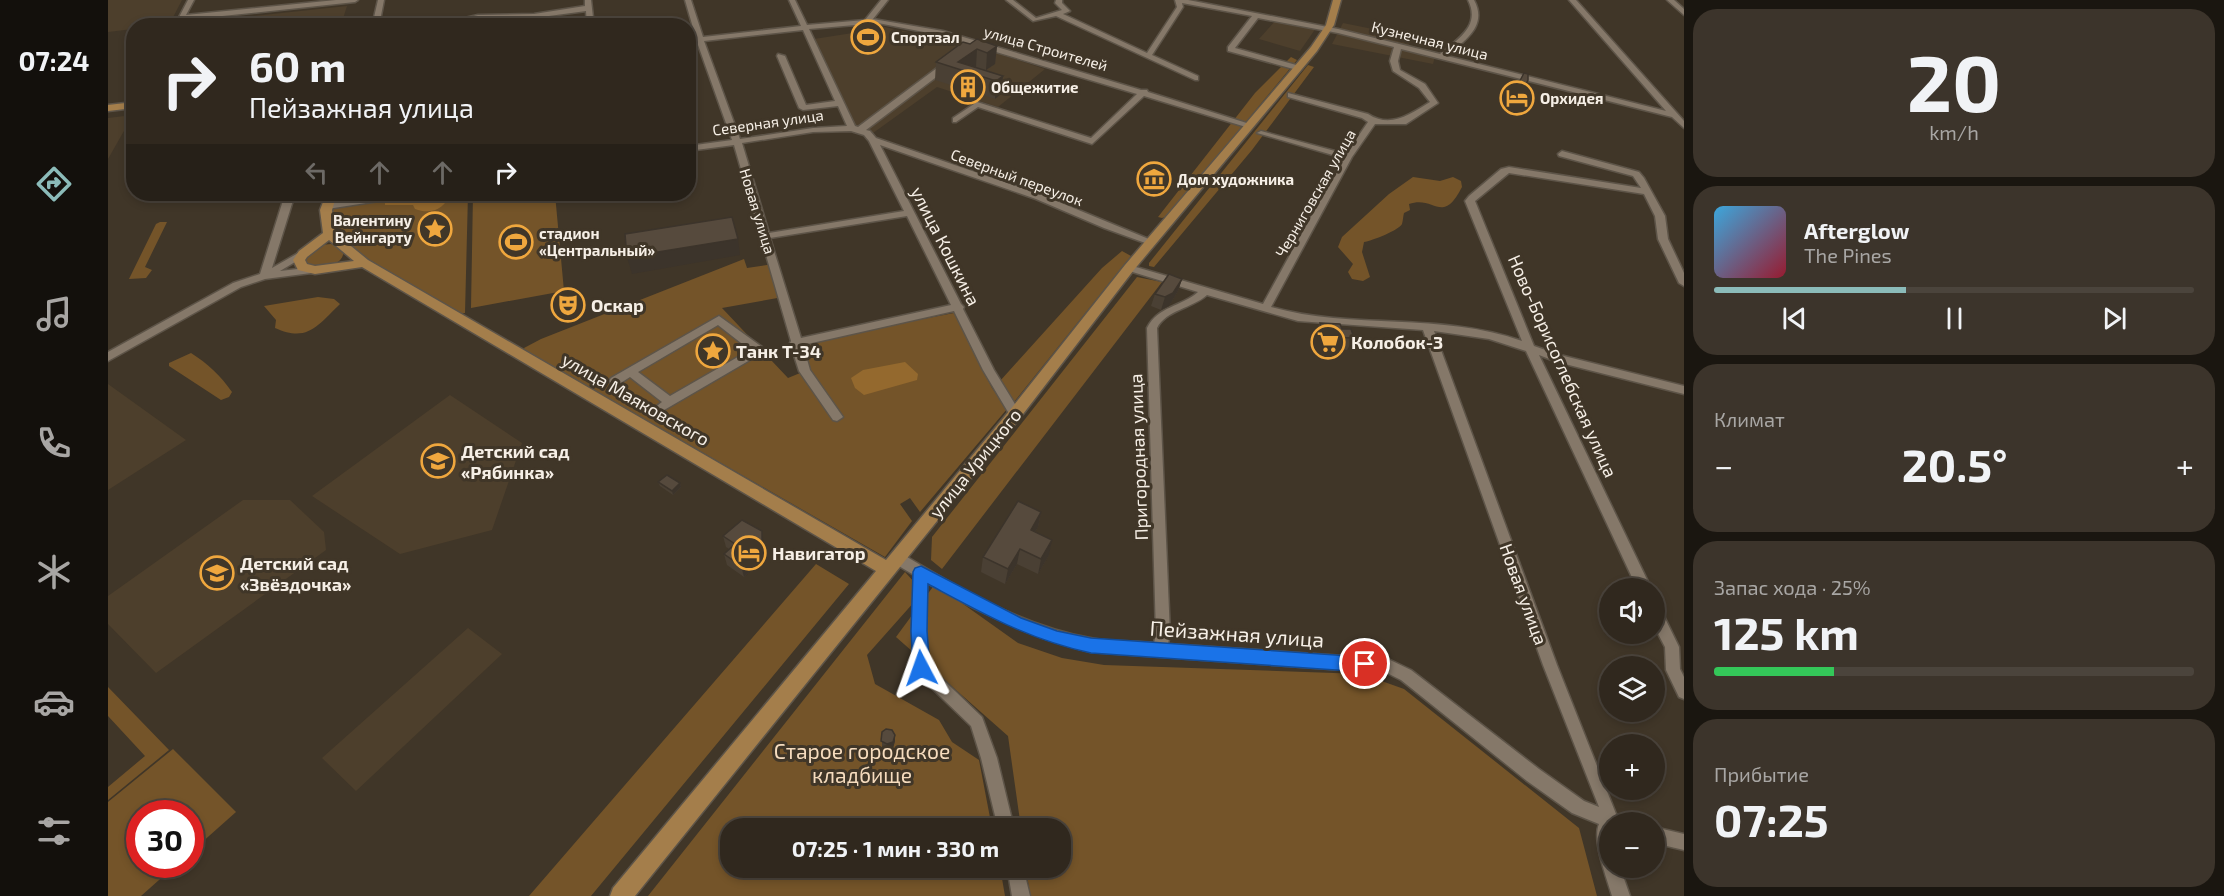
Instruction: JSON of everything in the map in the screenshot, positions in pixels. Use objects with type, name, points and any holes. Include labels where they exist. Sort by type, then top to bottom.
[{"type":"main road","points":[[1328,29],[1337,0]]},
{"type":"main road","name":"улица Урицкого","points":[[621,896],[1015,414],[1129,268],[1328,29]]},
{"type":"main road","points":[[108,108],[126,106]]},
{"type":"main road","points":[[329,201],[329,234],[303,254],[299,263],[302,267],[315,270],[364,263]]},
{"type":"main road","name":"улица Маяковского","points":[[329,234],[364,263],[892,564]]},
{"type":"main road","points":[[311,249],[331,243],[345,248],[345,254],[334,265],[315,270]]},
{"type":"street","points":[[182,18],[191,0]]},
{"type":"street","points":[[212,18],[355,0]]},
{"type":"street","points":[[377,18],[381,0]]},
{"type":"street","name":"Новая улица","points":[[688,0],[693,18]]},
{"type":"street","name":"улица Кошкина","points":[[792,0],[840,103],[856,129],[873,140],[989,370],[1015,414]]},
{"type":"street","points":[[868,21],[885,0]]},
{"type":"street","points":[[1009,0],[1035,20],[1067,11],[1058,3],[1059,0]]},
{"type":"street","points":[[1149,55],[1180,7],[1178,0]]},
{"type":"street","name":"Кузнечная улица","points":[[1178,0],[1328,29],[1673,115]]},
{"type":"street","points":[[1441,57],[1471,29],[1477,19],[1478,12],[1471,0]]},
{"type":"street","points":[[1572,0],[1629,61],[1684,126]]},
{"type":"street","points":[[1670,0],[1684,13]]},
{"type":"street","points":[[473,18],[534,16],[588,4]]},
{"type":"street","points":[[1057,14],[1195,78]]},
{"type":"street","points":[[1256,16],[1231,49],[1297,68]]},
{"type":"street","name":"улица Строителей","points":[[696,40],[868,21],[940,33],[1249,125]]},
{"type":"street","name":"Новая улица","points":[[696,27],[737,142],[805,371],[837,417]]},
{"type":"street","points":[[966,50],[975,43]]},
{"type":"street","name":"Черниговская улица","points":[[1265,309],[1348,157],[1373,121],[1403,122],[1434,103],[1422,86],[1397,71],[1394,61],[1398,46]]},
{"type":"street","points":[[781,56],[804,108],[840,103]]},
{"type":"street","points":[[856,129],[957,56]]},
{"type":"street","points":[[956,120],[977,104],[1092,141],[1144,92]]},
{"type":"street","points":[[1291,95],[1365,116],[1373,121]]},
{"type":"street","name":"Северная улица","points":[[696,148],[813,130],[856,129]]},
{"type":"street","points":[[1261,133],[1348,157]]},
{"type":"street","name":"Северный переулок","points":[[873,140],[1040,197],[1151,242]]},
{"type":"street","points":[[1562,154],[1636,174],[1660,216],[1663,239],[1684,283]]},
{"type":"street","name":"Ново-Борисоглебская улица","points":[[1639,578],[1530,348],[1470,201],[1472,197],[1497,180],[1504,171],[1648,192]]},
{"type":"street","points":[[264,276],[288,201]]},
{"type":"street","points":[[765,236],[911,213]]},
{"type":"street","points":[[108,357],[237,285],[264,276],[311,249]]},
{"type":"street","points":[[1129,268],[1204,292],[1317,321],[1427,327],[1489,336],[1557,358],[1684,390]]},
{"type":"street","points":[[264,276],[315,270]]},
{"type":"street","name":"Пригородная улица","points":[[1159,651],[1163,634],[1152,328],[1154,320],[1159,316],[1192,303],[1204,292]]},
{"type":"street","points":[[795,343],[959,307]]},
{"type":"street","points":[[615,381],[630,372],[680,348],[719,320],[758,350],[711,373],[664,406],[630,372]]},
{"type":"street","name":"Новая улица","points":[[1427,327],[1550,665],[1609,812]]},
{"type":"street","name":"Пейзажная улица","points":[[892,564],[921,572],[1016,623],[1057,638],[1091,645],[1388,666],[1406,675],[1443,702],[1533,775],[1578,807],[1599,816]]},
{"type":"street","points":[[921,572],[919,631],[921,668],[977,722],[989,758],[1004,818]]},
{"type":"street","points":[[1665,627],[1678,647],[1673,670],[1684,692]]},
{"type":"street","points":[[1665,838],[1684,842]]},
{"type":"street","points":[[1017,878],[1021,896]]},
{"type":"street","points":[[1615,878],[1621,896]]},
{"type":"shaded area","points":[[108,0],[182,0],[173,18],[126,18],[126,30],[108,32]]},
{"type":"shaded area","points":[[347,6],[343,18],[236,18]]},
{"type":"shaded area","points":[[1276,20],[1316,28],[1300,51],[1259,39]]},
{"type":"shaded area","points":[[865,23],[972,45],[1045,69],[998,107],[937,87],[873,133],[854,126],[814,39],[859,32]]},
{"type":"shaded area","points":[[1343,23],[1412,37],[1409,45],[1436,52],[1433,64],[1332,44]]},
{"type":"shaded area","points":[[126,116],[126,127],[108,159],[108,118]]},
{"type":"shaded area","points":[[385,201],[447,201],[432,211],[421,211],[415,209],[413,205],[385,205]]},
{"type":"shaded area","points":[[905,362],[918,374],[917,380],[864,395],[855,388],[851,378],[863,370]]},
{"type":"shaded area","points":[[108,384],[186,440],[108,490]]},
{"type":"shaded area","name":"Детский сад «Рябинка»","points":[[450,395],[522,443],[492,530],[400,554],[312,496]]},
{"type":"shaded area","name":"Детский сад «Звёздочка»","points":[[243,500],[290,500],[324,532],[326,550],[156,673],[108,624],[108,596]]},
{"type":"shaded area","points":[[468,628],[502,654],[356,791],[322,758]]},
{"type":"green space","points":[[1291,57],[1297,60],[1168,216],[1158,217],[1255,93]]},
{"type":"green space","points":[[1308,65],[1314,67],[1252,150],[1154,267],[1149,266],[1149,263]]},
{"type":"green space","points":[[1413,177],[1440,181],[1453,177],[1461,181],[1462,187],[1455,199],[1443,207],[1418,202],[1409,204],[1410,210],[1404,213],[1400,226],[1385,235],[1364,242],[1362,252],[1370,277],[1363,281],[1352,279],[1348,272],[1353,264],[1338,247],[1342,237],[1389,194]]},
{"type":"green space","points":[[365,201],[468,201],[465,313],[457,314],[367,262],[332,233],[330,206]]},
{"type":"green space","name":"стадион «Центральный»","points":[[473,201],[556,201],[564,291],[471,308]]},
{"type":"green space","points":[[167,222],[145,267],[152,270],[146,278],[129,279],[156,224]]},
{"type":"green space","points":[[331,244],[344,249],[339,261],[328,266],[302,265],[304,254],[321,245]]},
{"type":"green space","points":[[1122,251],[1131,256],[1014,402],[1000,381],[1102,268]]},
{"type":"green space","points":[[744,259],[747,268],[773,264],[783,297],[722,308],[788,378],[805,371],[798,343],[954,313],[992,388],[1007,409],[920,512],[910,498],[900,504],[912,521],[885,557],[525,351],[524,348],[541,339]]},
{"type":"green space","points":[[1137,277],[1162,282],[942,569],[931,560],[932,537]]},
{"type":"green space","points":[[318,297],[334,299],[340,304],[312,330],[304,333],[296,334],[275,328],[276,320],[264,306]]},
{"type":"green space","points":[[191,353],[223,381],[232,392],[229,397],[221,400],[169,366],[169,363]]},
{"type":"green space","points":[[816,564],[849,584],[591,896],[529,896]]},
{"type":"green space","name":"Старое городское кладбище","points":[[905,572],[915,583],[915,601],[867,655],[875,684],[939,720],[952,742],[979,760],[990,818],[720,818],[720,878],[1002,878],[1005,896],[648,896]]},
{"type":"green space","points":[[935,584],[1018,643],[1062,658],[1104,665],[1362,674],[1404,689],[1579,828],[1597,896],[1030,896],[1028,878],[1071,878],[1071,818],[1020,818],[1008,736],[896,637]]},
{"type":"green space","points":[[108,687],[169,750],[108,800],[108,787],[145,756],[108,716]]},
{"type":"green space","points":[[173,749],[236,812],[204,840],[204,800],[126,800],[126,878],[161,878],[141,896],[108,896],[108,802]]},
{"type":"building","points":[[977,39],[997,46],[987,53],[977,49],[958,62],[1003,76],[996,81],[936,62],[963,42],[970,44]]},
{"type":"building","points":[[1524,73],[1528,74],[1528,80],[1521,94],[1514,92]]},
{"type":"building","points":[[732,217],[738,239],[627,257],[625,234]]},
{"type":"building","points":[[1169,274],[1182,279],[1173,293],[1165,297],[1155,294]]},
{"type":"building","points":[[1320,323],[1340,324],[1342,329],[1351,329],[1354,338],[1325,337]]},
{"type":"building","points":[[667,475],[680,483],[672,491],[658,482]]},
{"type":"building","points":[[1018,501],[1041,512],[1031,530],[1052,540],[1041,559],[1020,549],[1008,569],[983,557]]},
{"type":"building","points":[[742,520],[762,531],[762,545],[741,566],[724,554],[735,544],[723,536]]},
{"type":"building","points":[[886,729],[892,730],[895,735],[893,742],[887,744],[881,741],[882,732]]},
{"type":"place","name":"Спортзал","points":[[868,37]]},
{"type":"place","name":"Общежитие","points":[[968,87]]},
{"type":"place","name":"Орхидея","points":[[1517,98]]},
{"type":"place","name":"Дом художника","points":[[1154,179]]},
{"type":"place","name":"Валентину Вейнгарту","points":[[435,229]]},
{"type":"place","name":"стадион «Центральный»","points":[[516,242]]},
{"type":"place","name":"Оскар","points":[[568,305]]},
{"type":"place","name":"Колобок-3","points":[[1328,342]]},
{"type":"place","name":"Танк Т-34","points":[[713,351]]},
{"type":"place","name":"Детский сад «Рябинка»","points":[[438,461]]},
{"type":"place","name":"Навигатор","points":[[749,553]]},
{"type":"place","name":"Детский сад «Звёздочка»","points":[[217,573]]},
{"type":"route","points":[[921,668],[919,631],[921,572],[1016,623],[1057,638],[1091,645],[1365,664]]}]
